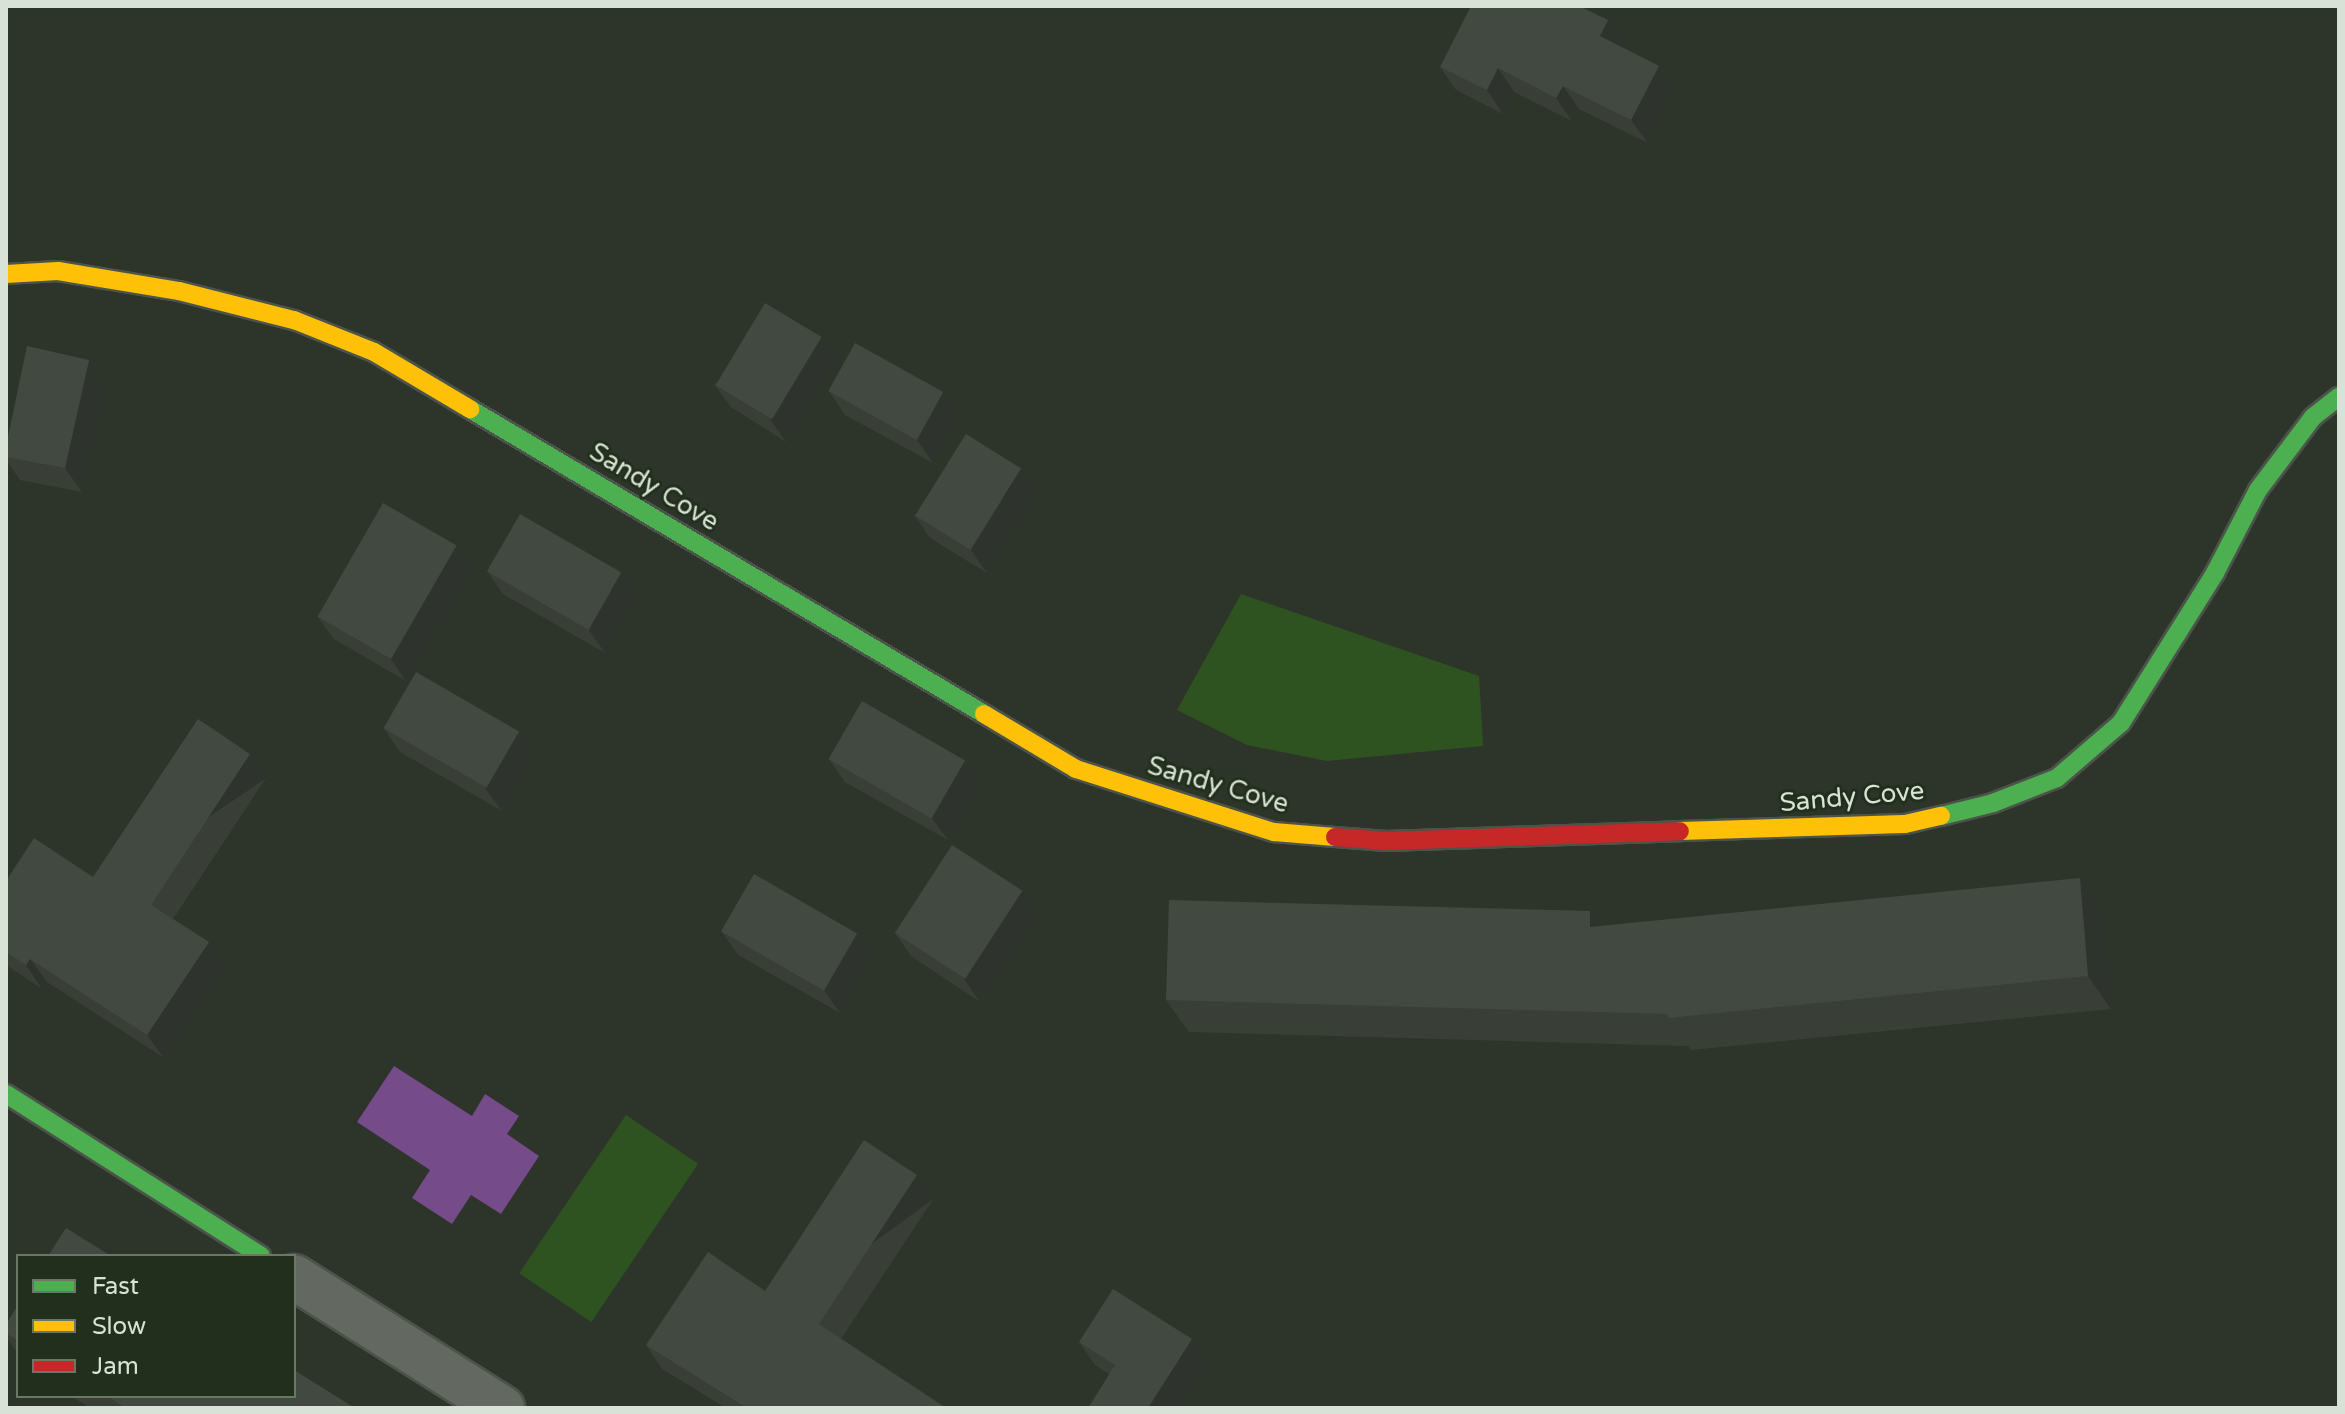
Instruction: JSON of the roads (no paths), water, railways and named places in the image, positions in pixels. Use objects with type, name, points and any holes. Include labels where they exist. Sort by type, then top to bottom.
[{"type":"street","name":"Sandy Cove","points":[[6,274],[58,271],[179,291],[294,320],[374,352],[1076,769],[1274,832],[1386,841],[1905,824],[1993,803],[2057,778],[2121,723],[2215,573],[2258,490],[2313,417],[2339,397]]},
{"type":"street","points":[[6,1094],[258,1254]]},
{"type":"street","points":[[296,1278],[502,1408]]}]
